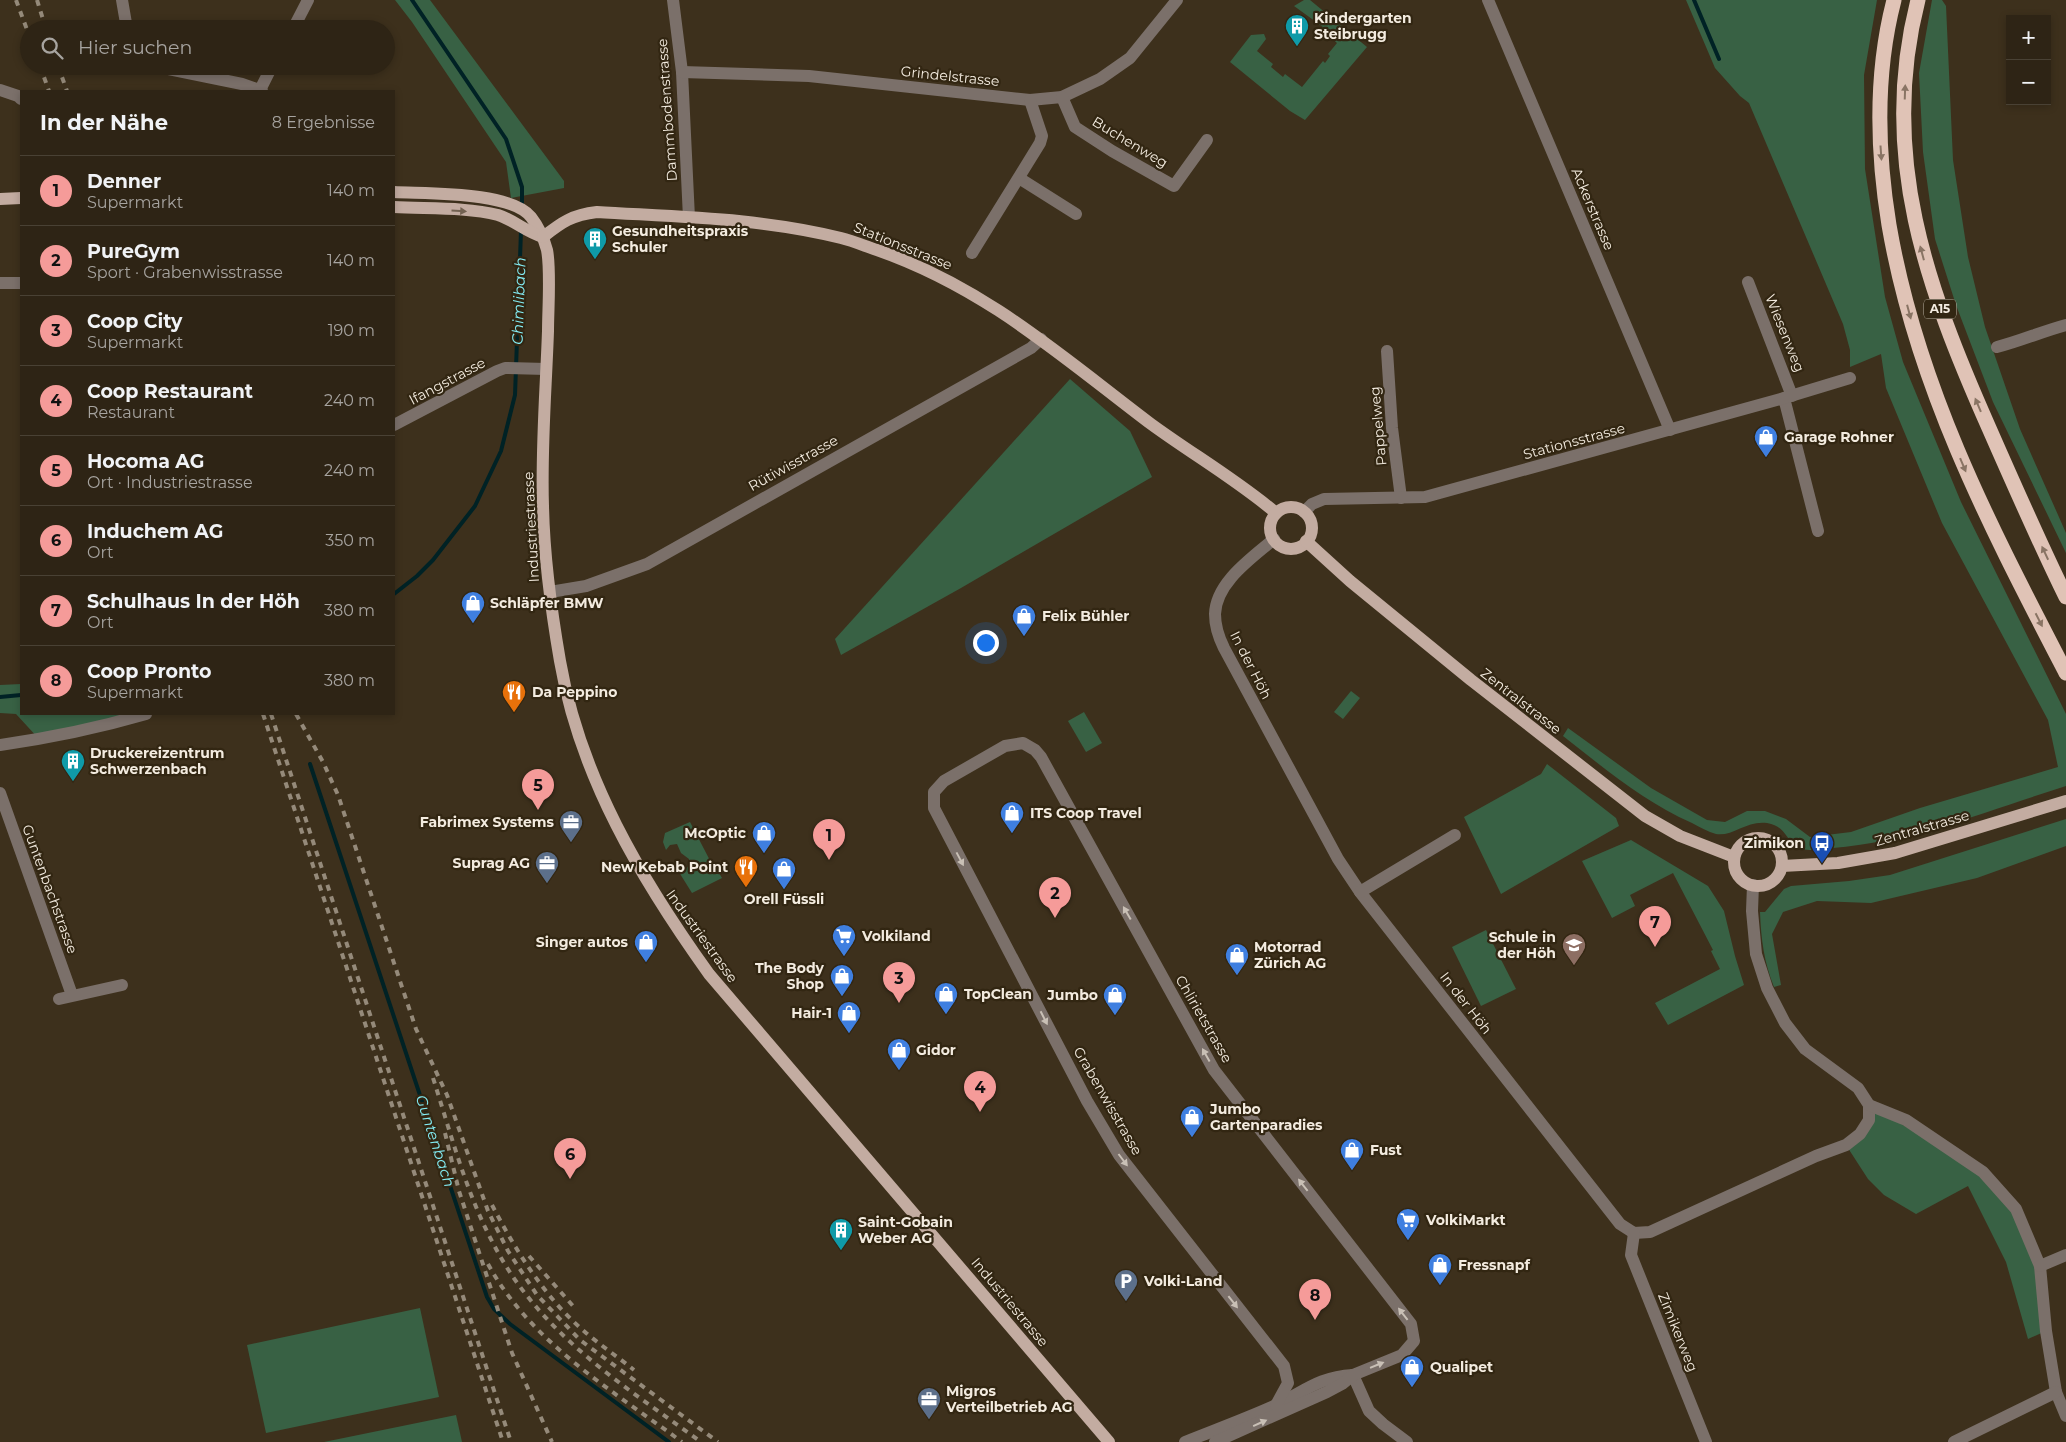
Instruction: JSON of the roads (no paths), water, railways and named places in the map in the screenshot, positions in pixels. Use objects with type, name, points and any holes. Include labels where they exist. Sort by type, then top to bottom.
[{"type":"highway","name":"A15","points":[[1894,0],[1887,33],[1880,90],[1880,149],[1892,243],[1908,312],[1938,405],[1965,470],[2001,546],[2066,673]]},
{"type":"highway","name":"A15","points":[[1918,0],[1905,80],[1904,133],[1908,184],[1922,252],[1945,322],[1967,379],[2066,597]]},
{"type":"main road","points":[[395,192],[487,198],[511,204],[530,216],[543,237]]},
{"type":"main road","points":[[0,199],[20,198]]},
{"type":"main road","points":[[395,207],[490,213],[510,220],[529,233],[543,237]]},
{"type":"main road","name":"Stationsstrasse","points":[[543,237],[563,221],[579,214],[597,212],[782,225],[851,241],[924,268],[956,283],[1008,315],[1154,426],[1259,498],[1276,513]]},
{"type":"main road","name":"Industriestrasse","points":[[543,237],[548,253],[543,505],[550,592],[560,663],[579,732],[596,780],[612,817],[639,869],[672,922],[709,974],[1109,1442]]},
{"type":"main road","points":[[1293,507],[1304,512],[1310,520],[1311,526],[1311,532],[1306,541],[1293,548],[1286,548],[1274,539],[1270,523],[1276,513],[1281,509],[1293,507]]},
{"type":"main road","name":"Zentralstrasse","points":[[1306,541],[1350,581],[1471,680],[1645,816],[1680,836],[1734,857]]},
{"type":"main road","name":"Zentralstrasse","points":[[1782,866],[1838,863],[1895,854],[2066,801]]},
{"type":"main road","points":[[1753,838],[1762,838],[1771,842],[1777,848],[1781,856],[1782,866],[1775,879],[1768,884],[1753,886],[1746,883],[1736,872],[1734,857],[1738,848],[1744,842],[1753,838]]},
{"type":"street","points":[[122,0],[125,20]]},
{"type":"street","points":[[297,20],[308,0]]},
{"type":"street","name":"Dammbodenstrasse","points":[[673,0],[682,72],[688,218]]},
{"type":"street","name":"Grindelstrasse","points":[[682,72],[809,76],[1030,100],[1062,97],[1100,80],[1130,58],[1177,0]]},
{"type":"street","name":"Ackerstrasse","points":[[1488,0],[1670,430]]},
{"type":"street","points":[[199,75],[234,82],[258,90]]},
{"type":"street","points":[[261,90],[268,75]]},
{"type":"street","points":[[0,90],[20,98]]},
{"type":"street","name":"Buchenweg","points":[[1062,97],[1075,127],[1112,151],[1174,186],[1207,140]]},
{"type":"street","points":[[972,253],[1040,144],[1042,136],[1030,100]]},
{"type":"street","points":[[1019,178],[1076,214]]},
{"type":"street","name":"Wiesenweg","points":[[1748,282],[1788,397],[1818,531]]},
{"type":"street","points":[[0,283],[20,283]]},
{"type":"street","points":[[1997,347],[2066,325]]},
{"type":"street","name":"Rütiwisstrasse","points":[[550,592],[586,586],[647,564],[1034,346],[1041,339]]},
{"type":"street","name":"Pappelweg","points":[[1387,351],[1392,428],[1401,498]]},
{"type":"street","name":"Ifangstrasse","points":[[395,424],[506,368],[546,369]]},
{"type":"street","name":"Stationsstrasse","points":[[1304,512],[1312,504],[1324,499],[1425,498],[1850,378]]},
{"type":"street","name":"In der Höh","points":[[1274,539],[1238,571],[1218,599],[1215,613],[1216,624],[1224,648],[1338,859],[1360,892],[1620,1224],[1634,1232]]},
{"type":"street","points":[[0,745],[58,735],[142,715]]},
{"type":"street","name":"Chlirietstrasse","points":[[937,816],[934,808],[934,792],[944,781],[1005,746],[1023,743],[1036,750],[1214,1070],[1411,1324],[1414,1341],[1402,1355],[1353,1375],[1331,1378],[1304,1389],[1276,1405],[1185,1442]]},
{"type":"street","name":"Guntenbachstrasse","points":[[0,793],[72,995]]},
{"type":"street","name":"Grabenwisstrasse","points":[[937,816],[1007,944],[1087,1101],[1110,1141],[1284,1366],[1288,1383],[1276,1405]]},
{"type":"street","points":[[1360,892],[1456,835]]},
{"type":"street","points":[[1753,886],[1752,911],[1756,954],[1767,988],[1785,1023],[1805,1049],[1858,1088],[1869,1105],[1906,1120],[1983,1172],[2016,1209],[2040,1266],[2046,1331],[2056,1392],[2066,1416]]},
{"type":"street","points":[[59,999],[122,985]]},
{"type":"street","points":[[1634,1232],[1650,1232],[1658,1229],[1816,1156],[1846,1145],[1860,1134],[1868,1120],[1869,1105]]},
{"type":"street","name":"Zimikerweg","points":[[1634,1232],[1631,1255],[1706,1442]]},
{"type":"street","points":[[2040,1266],[2066,1255]]},
{"type":"street","points":[[1353,1375],[1370,1411],[1383,1424],[1407,1442]]},
{"type":"street","name":"Chlirietstrasse","points":[[1215,1442],[1327,1392],[1342,1384],[1353,1375]]},
{"type":"street","points":[[1954,1442],[2056,1392]]},
{"type":"waterway","name":"Chimlibach","points":[[412,0],[506,139],[522,187],[522,206]]},
{"type":"waterway","name":"Chimlibach","points":[[1694,0],[1719,59]]},
{"type":"waterway","name":"Chimlibach","points":[[395,593],[417,576],[433,560],[475,506],[501,451],[515,395],[521,231]]},
{"type":"waterway","name":"Chimlibach","points":[[0,697],[20,695]]},
{"type":"waterway","name":"Guntenbach","points":[[310,764],[487,1297],[494,1309],[510,1324],[669,1442]]},
{"type":"railway","points":[[16,0],[23,20]]},
{"type":"railway","points":[[37,0],[43,20]]},
{"type":"railway","points":[[43,75],[49,90]]},
{"type":"railway","points":[[61,75],[67,90]]},
{"type":"railway","points":[[263,715],[503,1442]]},
{"type":"railway","points":[[271,715],[511,1442]]},
{"type":"railway","points":[[297,715],[323,762],[338,795],[416,1029],[447,1095],[488,1211],[508,1251],[537,1295],[580,1340],[718,1442]]},
{"type":"railway","points":[[433,1078],[475,1205],[494,1245],[513,1277],[559,1331],[586,1356],[642,1400],[701,1442]]},
{"type":"railway","points":[[445,1133],[459,1191],[512,1353],[552,1442]]},
{"type":"railway","points":[[492,1205],[521,1256],[544,1289],[585,1332],[634,1370]]},
{"type":"railway","points":[[529,1256],[573,1306]]},
{"type":"railway","points":[[488,1264],[506,1292],[527,1318],[550,1341],[601,1384],[682,1442]]},
{"type":"place","name":"Kindergarten Steibrugg","points":[[1297,47]]},
{"type":"place","name":"Gesundheitspraxis Schuler","points":[[595,260]]},
{"type":"place","name":"Garage Rohner","points":[[1766,458]]},
{"type":"place","name":"Schläpfer BMW","points":[[473,624]]},
{"type":"place","name":"Felix Bühler","points":[[1024,637]]},
{"type":"place","name":"Da Peppino","points":[[514,713]]},
{"type":"place","name":"Druckereizentrum Schwerzenbach","points":[[73,782]]},
{"type":"place","name":"Hocoma AG","points":[[538,810]]},
{"type":"place","name":"ITS Coop Travel","points":[[1012,834]]},
{"type":"place","name":"Fabrimex Systems","points":[[571,843]]},
{"type":"place","name":"McOptic","points":[[764,854]]},
{"type":"place","name":"Denner","points":[[829,860]]},
{"type":"place","name":"Zimikon","points":[[1822,864]]},
{"type":"place","name":"Suprag AG","points":[[547,884]]},
{"type":"place","name":"New Kebab Point","points":[[746,888]]},
{"type":"place","name":"Orell Füssli","points":[[784,890]]},
{"type":"place","name":"PureGym","points":[[1055,918]]},
{"type":"place","name":"Schulhaus In der Höh","points":[[1655,947]]},
{"type":"place","name":"Volkiland","points":[[844,957]]},
{"type":"place","name":"Singer autos","points":[[646,963]]},
{"type":"place","name":"Schule in der Höh","points":[[1574,966]]},
{"type":"place","name":"Motorrad Zürich AG","points":[[1237,976]]},
{"type":"place","name":"The Body Shop","points":[[842,997]]},
{"type":"place","name":"Coop City","points":[[899,1003]]},
{"type":"place","name":"TopClean","points":[[946,1015]]},
{"type":"place","name":"Jumbo","points":[[1115,1016]]},
{"type":"place","name":"Hair-1","points":[[849,1034]]},
{"type":"place","name":"Gidor","points":[[899,1071]]},
{"type":"place","name":"Coop Restaurant","points":[[980,1112]]},
{"type":"place","name":"Jumbo Gartenparadies","points":[[1192,1138]]},
{"type":"place","name":"Fust","points":[[1352,1171]]},
{"type":"place","name":"Induchem AG","points":[[570,1179]]},
{"type":"place","name":"VolkiMarkt","points":[[1408,1241]]},
{"type":"place","name":"Saint-Gobain Weber AG","points":[[841,1251]]},
{"type":"place","name":"Fressnapf","points":[[1440,1286]]},
{"type":"place","name":"Volki-Land","points":[[1126,1302]]},
{"type":"place","name":"Coop Pronto","points":[[1315,1320]]},
{"type":"place","name":"Qualipet","points":[[1412,1388]]},
{"type":"place","name":"Migros Verteilbetrieb AG","points":[[929,1420]]}]
